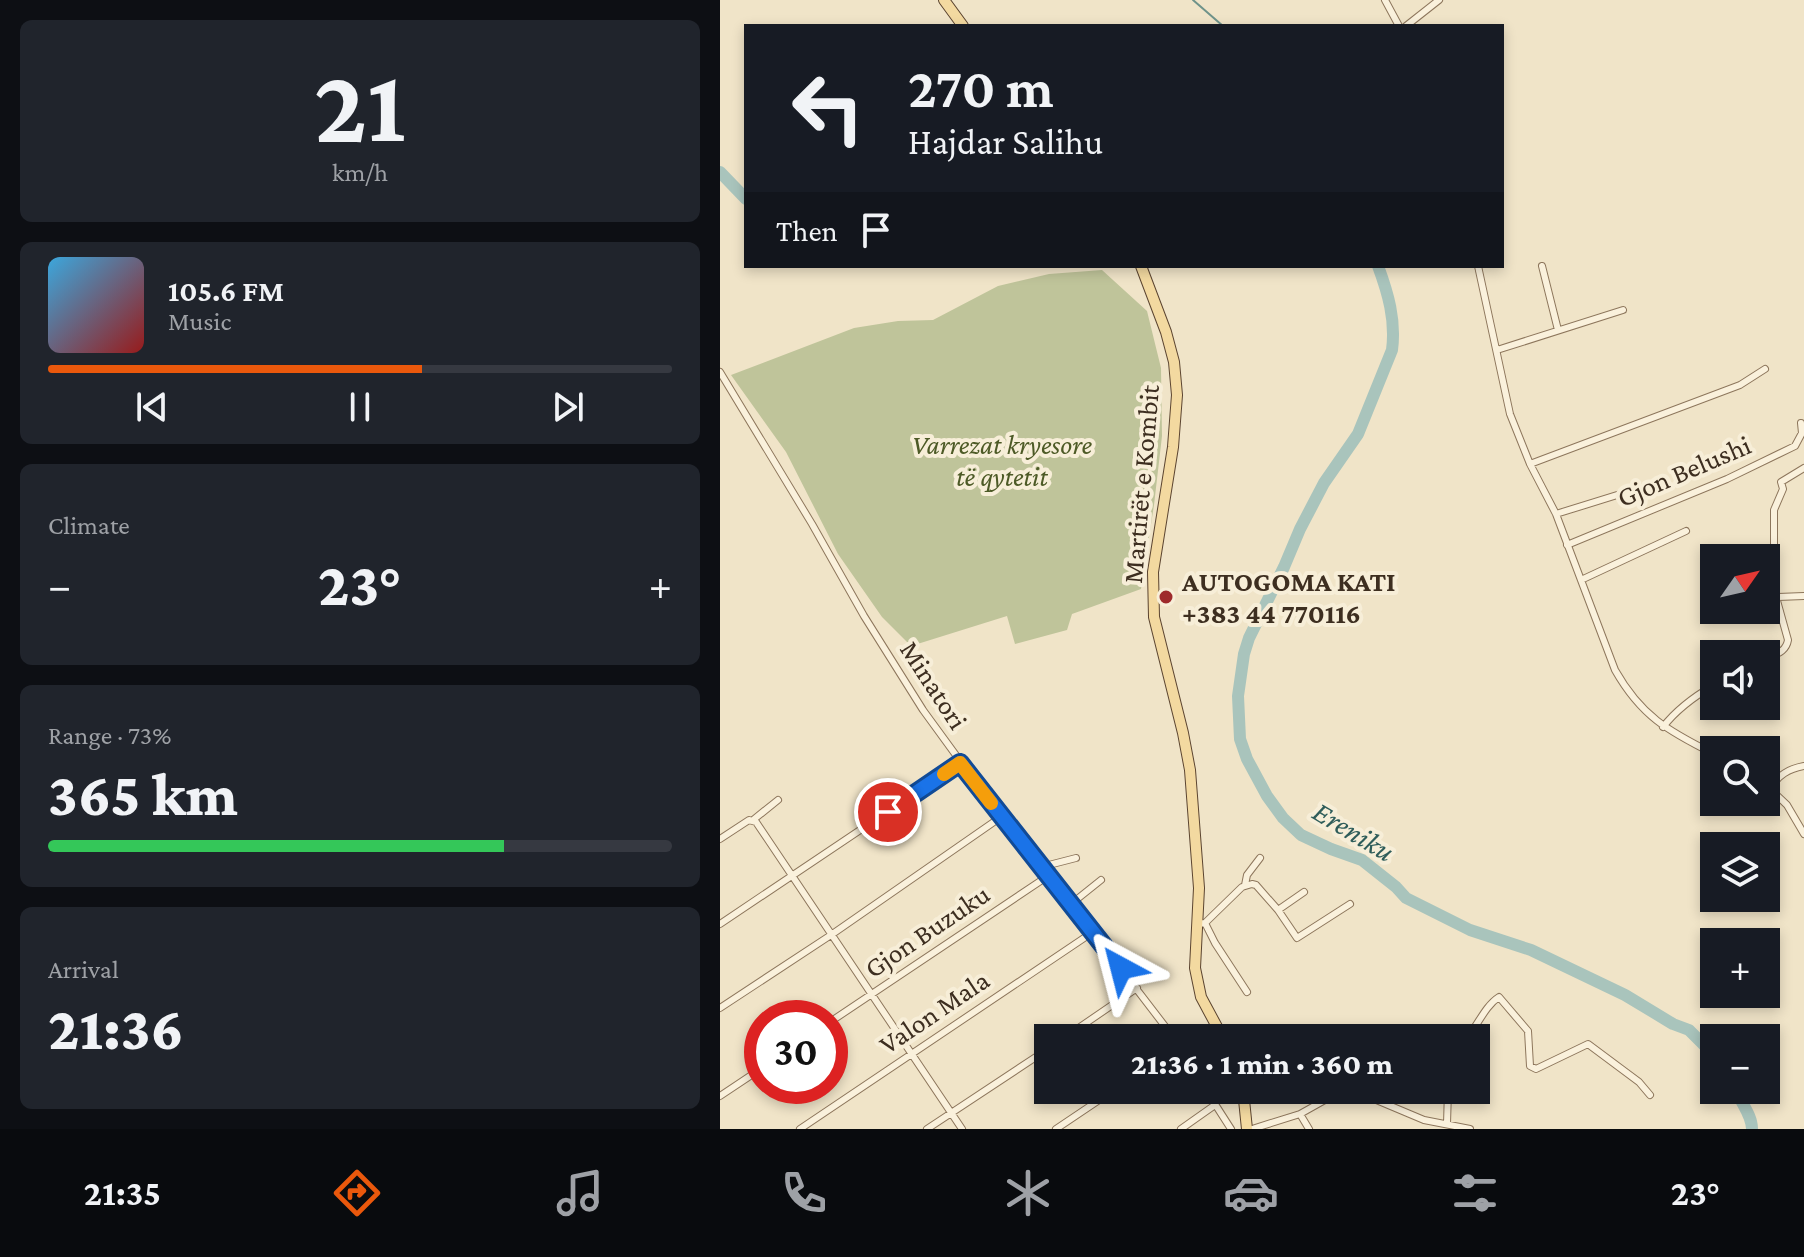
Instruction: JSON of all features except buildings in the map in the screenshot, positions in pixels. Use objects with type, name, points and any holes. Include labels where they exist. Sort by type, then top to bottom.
[{"type":"main road","points":[[944,0],[962,24]]},
{"type":"main road","name":"Martirët e Kombit","points":[[1142,268],[1166,332],[1176,378],[1173,447],[1153,572],[1154,617],[1190,770],[1201,923],[1195,968],[1201,997],[1215,1024]]},
{"type":"main road","points":[[1246,1104],[1250,1129]]},
{"type":"street","points":[[1385,0],[1398,24]]},
{"type":"street","points":[[1409,24],[1439,0]]},
{"type":"street","points":[[1542,266],[1558,330]]},
{"type":"street","points":[[1478,268],[1510,414],[1530,464],[1556,514],[1619,678],[1646,713],[1663,727],[1700,747]]},
{"type":"street","points":[[1497,350],[1623,310]]},
{"type":"street","name":"Gjon Belushi","points":[[1530,464],[1740,385],[1765,369]]},
{"type":"street","name":"Minatori","points":[[720,372],[896,669],[960,763],[1164,1024]]},
{"type":"street","name":"Gjon Belushi","points":[[1567,545],[1727,479],[1795,446],[1802,433],[1801,423]]},
{"type":"street","points":[[1774,544],[1774,510],[1783,489],[1781,482],[1804,468]]},
{"type":"street","points":[[1556,514],[1659,482]]},
{"type":"street","points":[[1581,580],[1686,531]]},
{"type":"street","points":[[1780,597],[1804,596]]},
{"type":"street","points":[[1780,611],[1788,640],[1787,647],[1780,653]]},
{"type":"street","points":[[1663,727],[1671,716],[1700,695]]},
{"type":"street","points":[[720,924],[960,763]]},
{"type":"street","points":[[1780,776],[1804,766]]},
{"type":"street","points":[[1780,798],[1804,834]]},
{"type":"street","points":[[720,839],[753,820],[778,800]]},
{"type":"street","points":[[720,1008],[1001,817]]},
{"type":"street","points":[[753,820],[962,1129]]},
{"type":"street","points":[[1041,867],[1076,858]]},
{"type":"street","points":[[1247,992],[1201,923],[1245,885],[1250,869],[1260,858]]},
{"type":"street","name":"Gjon Buzuku","points":[[848,1010],[1048,876]]},
{"type":"street","points":[[1071,904],[1101,880]]},
{"type":"street","points":[[1245,885],[1256,885],[1297,938],[1350,904]]},
{"type":"street","points":[[1278,910],[1304,892]]},
{"type":"street","name":"Valon Mala","points":[[800,1129],[1093,932]]},
{"type":"street","points":[[1084,1024],[1137,988]]},
{"type":"street","points":[[1478,1024],[1490,1004],[1499,997],[1528,1031],[1530,1066],[1533,1069],[1588,1044],[1639,1082],[1650,1095]]},
{"type":"street","points":[[927,1129],[1034,1058]]},
{"type":"street","points":[[720,1096],[744,1080]]},
{"type":"street","points":[[1250,1129],[1300,1114],[1341,1091],[1355,1091],[1424,1120],[1470,1129]]},
{"type":"street","points":[[1056,1129],[1093,1104]]},
{"type":"street","points":[[1447,1124],[1448,1104]]},
{"type":"street","points":[[1181,1129],[1215,1105],[1231,1129]]},
{"type":"street","points":[[1300,1114],[1309,1129]]},
{"type":"green space","name":"Varrezat kryesore të qytetit","points":[[1102,270],[1147,311],[1161,368],[1162,436],[1141,589],[1072,614],[1067,630],[1015,644],[1007,616],[911,646],[882,617],[838,554],[786,452],[731,375],[854,328],[898,321],[933,320],[998,286],[1049,274]]},
{"type":"waterway","points":[[1193,0],[1221,24]]},
{"type":"waterway","name":"Ereniku","points":[[720,172],[744,197]]},
{"type":"waterway","name":"Ereniku","points":[[1379,268],[1390,307],[1392,350],[1358,434],[1324,483],[1249,638],[1238,696],[1240,739],[1247,759],[1267,796],[1301,835],[1362,860],[1406,898],[1470,930],[1531,950],[1625,995],[1673,1024],[1689,1030],[1700,1041]]},
{"type":"waterway","name":"Ereniku","points":[[1743,1104],[1752,1129]]},
{"type":"slow traffic","points":[[944,774],[960,763],[991,803]]},
{"type":"place","name":"AUTOGOMA KATI +383 44 770116","points":[[1166,597]]},
{"type":"route","points":[[888,812],[960,763],[1121,968]]}]
